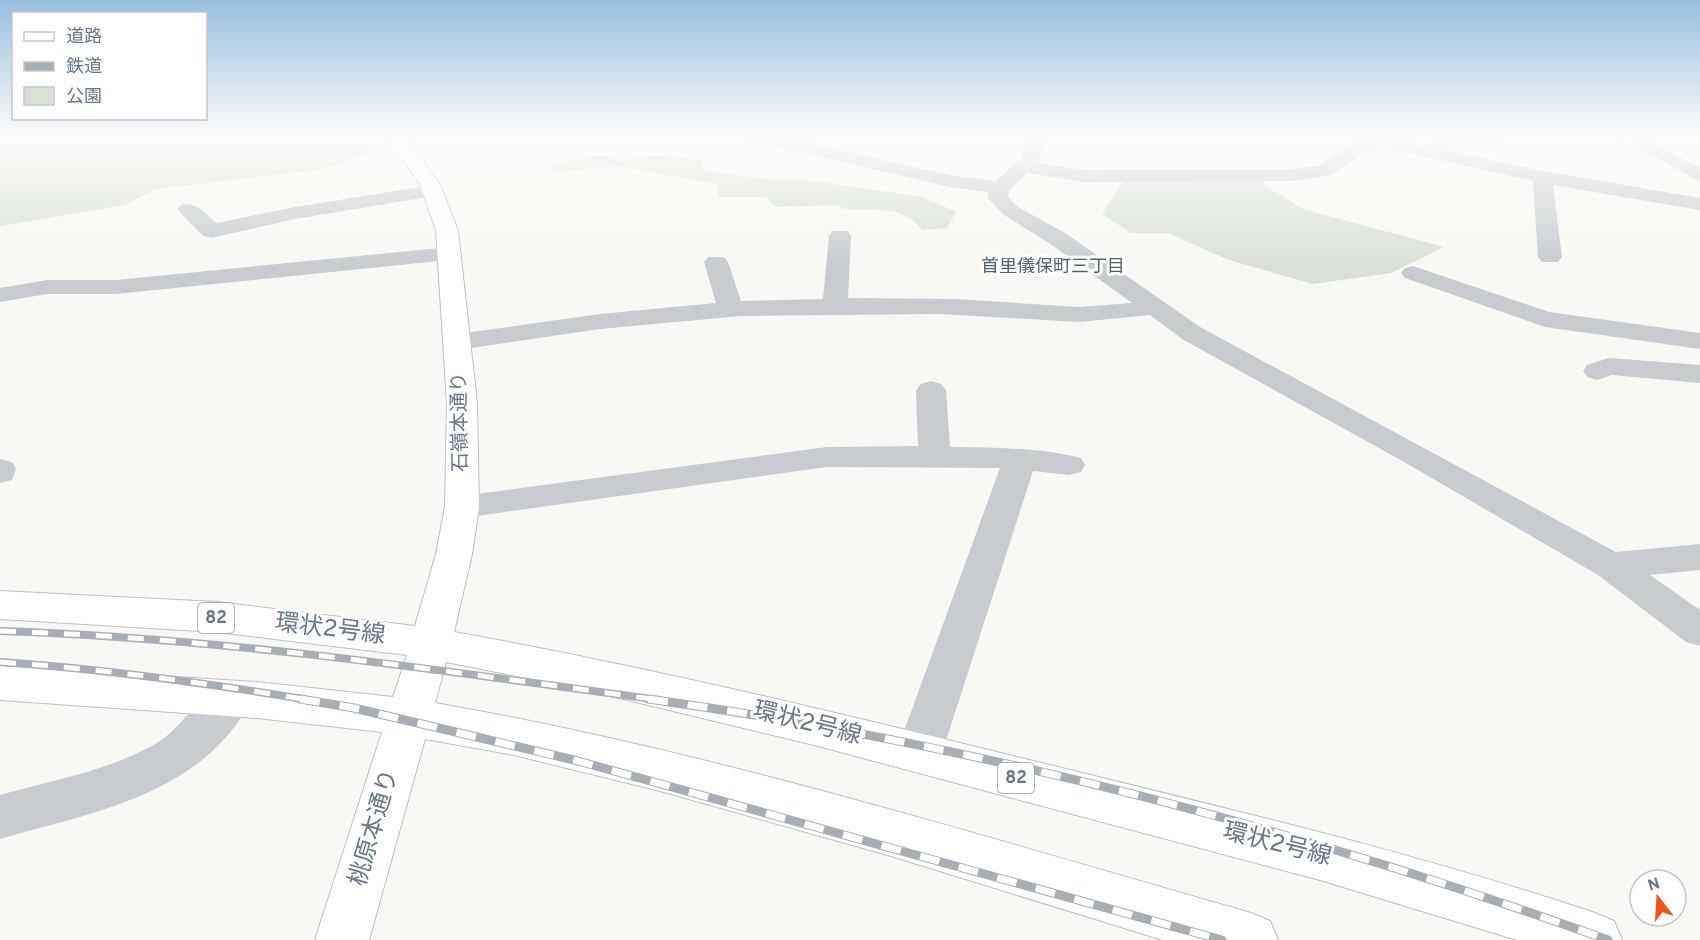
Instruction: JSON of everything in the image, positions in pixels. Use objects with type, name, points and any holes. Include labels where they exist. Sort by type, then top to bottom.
[{"type":"main road","name":"石嶺本通り","points":[[407,717],[431,644],[454,554],[462,507],[462,402],[450,254],[447,231],[433,191],[425,179]]},
{"type":"main road","name":"環状2号線","points":[[0,606],[161,613],[247,620],[431,644],[716,702],[1345,862],[1594,940]]},
{"type":"main road","points":[[0,683],[230,699],[407,717],[514,736],[664,772],[891,833],[1251,940]]},
{"type":"main road","name":"桃原本通り","points":[[342,940],[407,717]]},
{"type":"street","points":[[941,179],[999,188],[1011,179]]},
{"type":"street","points":[[1542,179],[1550,257]]},
{"type":"street","points":[[1553,179],[1700,204]]},
{"type":"street","points":[[999,188],[998,198],[1004,206],[1057,238],[1191,333],[1417,456],[1611,566],[1700,631]]},
{"type":"street","points":[[188,209],[211,231],[295,213],[433,191]]},
{"type":"street","points":[[835,306],[840,236]]},
{"type":"street","points":[[0,295],[39,279],[116,286],[450,254]]},
{"type":"street","points":[[716,262],[731,309]]},
{"type":"street","points":[[1413,273],[1545,319],[1700,340]]},
{"type":"street","points":[[458,342],[639,315],[731,309],[835,306],[957,307],[1084,316],[1154,307]]},
{"type":"street","points":[[1597,371],[1609,366],[1700,374]]},
{"type":"street","points":[[931,390],[934,456]]},
{"type":"street","points":[[462,507],[827,457],[934,456],[1018,459],[1069,465]]},
{"type":"street","points":[[919,753],[1015,478],[1018,459]]},
{"type":"street","points":[[1611,566],[1700,557]]},
{"type":"street","points":[[0,817],[127,779],[175,756],[200,736],[230,699]]},
{"type":"green space","points":[[0,179],[241,179],[155,189],[125,205],[0,226]]},
{"type":"green space","points":[[689,179],[800,179],[923,197],[956,212],[947,228],[922,230],[907,216],[887,210],[845,209],[838,205],[776,207],[766,197],[719,197],[718,184]]},
{"type":"green space","points":[[1260,181],[1302,209],[1444,247],[1391,273],[1313,284],[1229,260],[1168,233],[1131,233],[1102,214],[1123,182]]},
{"type":"railway","points":[[0,631],[248,648],[413,667],[659,700]]},
{"type":"railway","points":[[0,662],[155,677],[309,700]]},
{"type":"railway","points":[[300,699],[354,708],[578,761],[1222,940]]},
{"type":"railway","points":[[648,699],[893,740],[1014,765],[1134,794],[1373,861],[1608,940]]},
{"type":"district","name":"首里儀保町三丁目","points":[[1053,267]]}]
